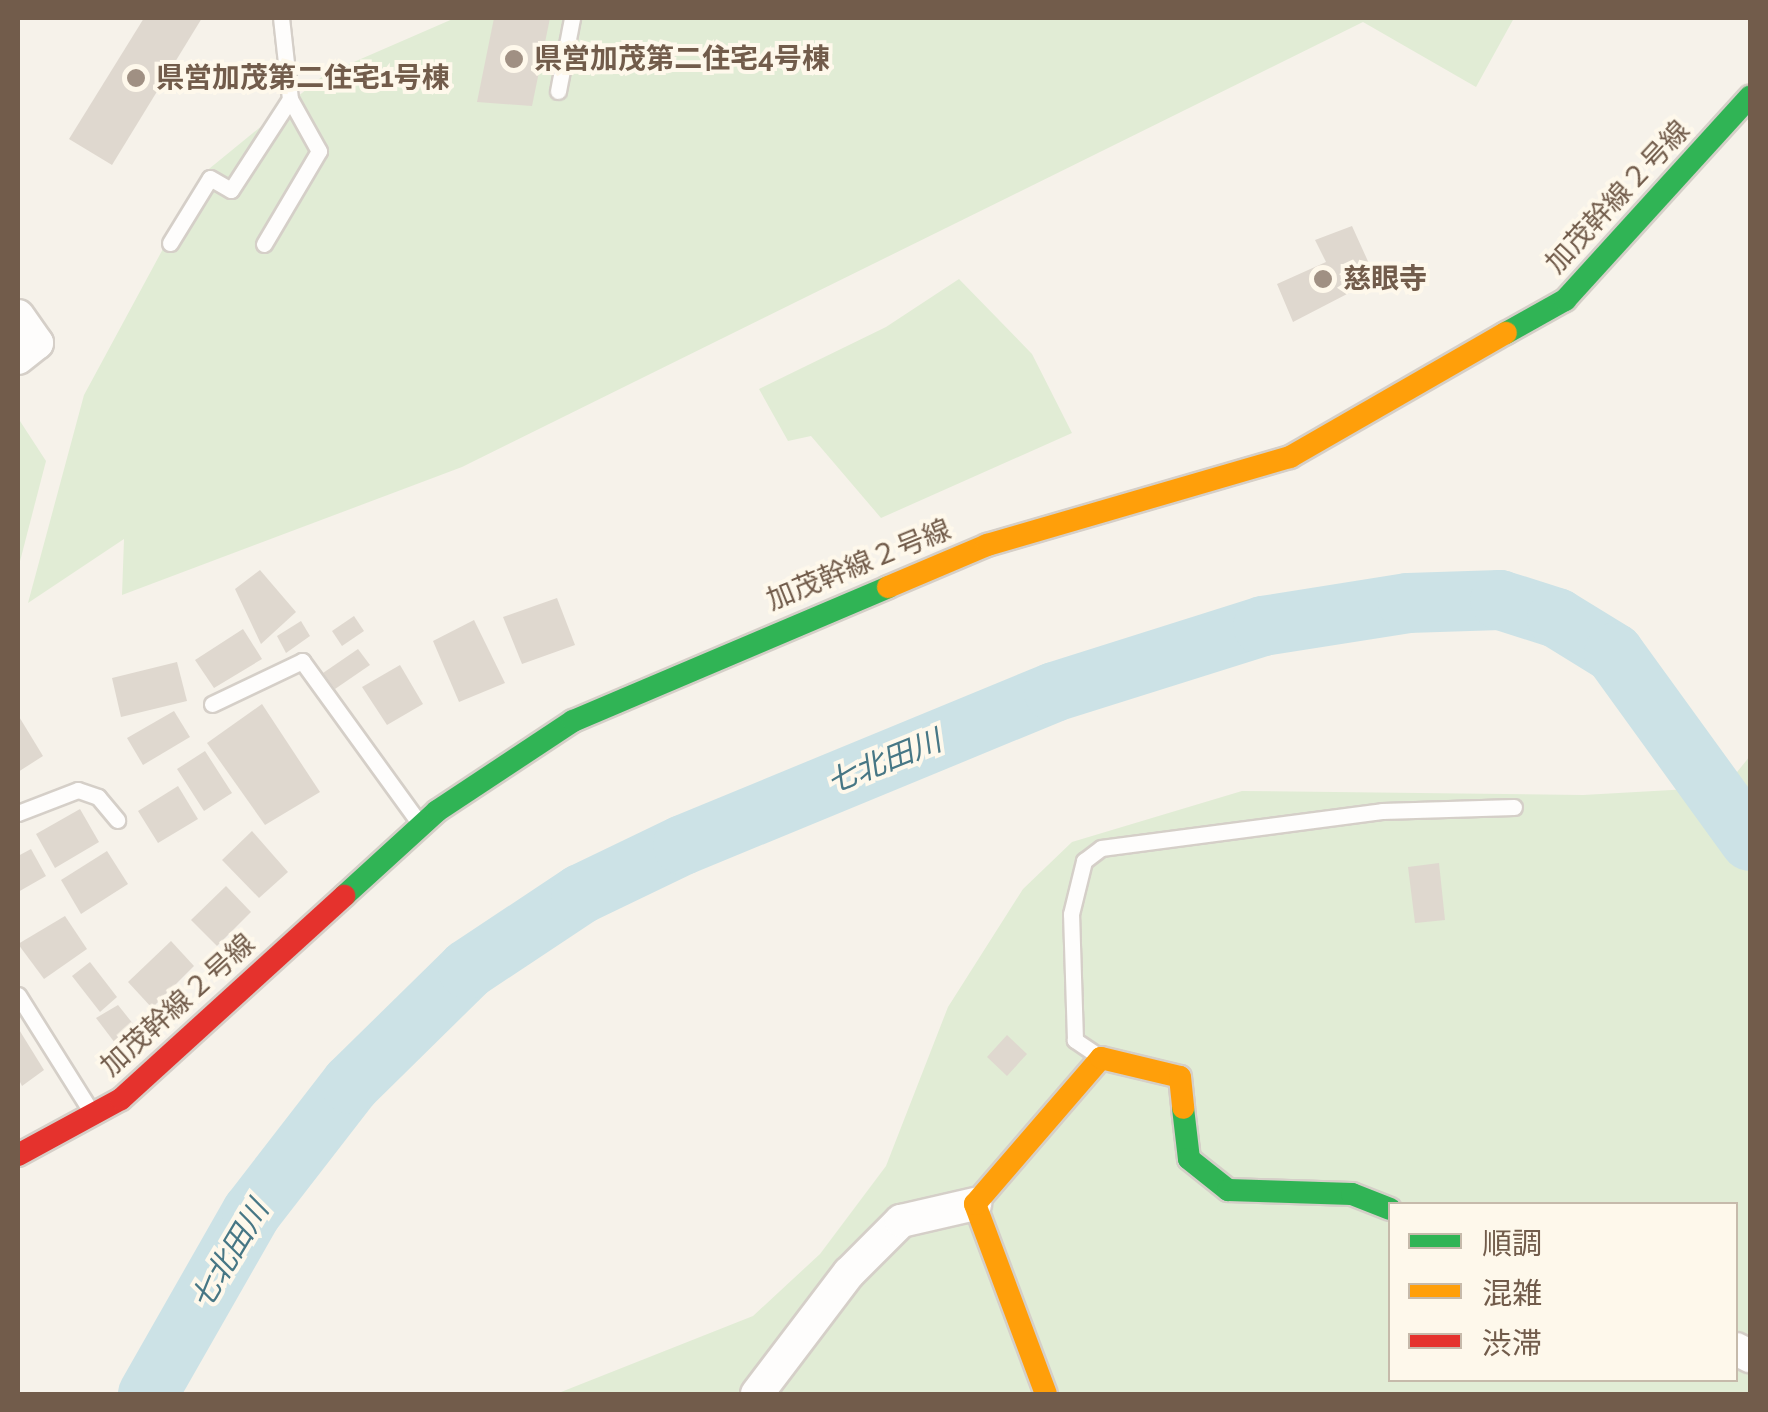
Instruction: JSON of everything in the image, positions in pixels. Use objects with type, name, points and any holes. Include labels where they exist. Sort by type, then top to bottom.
[{"type":"street","name":"加茂幹線２号線","points":[[18,1155],[121,1099],[420,826],[572,722],[720,655],[987,545],[1290,456],[1564,300],[1750,97]]},
{"type":"street","points":[[18,316],[37,343],[18,358]]},
{"type":"street","points":[[757,1394],[848,1273],[900,1221],[975,1204],[1101,1058],[1180,1077],[1189,1159],[1228,1190],[1352,1194],[1388,1208]]},
{"type":"street","points":[[975,1204],[1046,1394]]},
{"type":"lane","points":[[264,244],[319,151],[290,99],[281,18]]},
{"type":"lane","points":[[558,91],[572,18]]},
{"type":"lane","points":[[170,243],[210,178],[231,190],[290,99]]},
{"type":"lane","points":[[212,704],[302,662],[420,826]]},
{"type":"lane","points":[[18,813],[78,790],[98,796],[118,820]]},
{"type":"lane","points":[[1101,1058],[1075,1040],[1072,914],[1084,861],[1101,848],[1382,811],[1514,807]]},
{"type":"lane","points":[[18,995],[93,1114]]},
{"type":"green space","points":[[455,18],[1514,18],[1476,87],[1363,22],[462,467],[122,595],[124,539],[28,603],[84,395],[204,173],[324,75]]},
{"type":"green space","points":[[959,279],[1032,354],[1072,433],[881,518],[811,436],[788,441],[759,389],[886,327]]},
{"type":"green space","points":[[18,418],[46,461],[18,569]]},
{"type":"green space","points":[[1750,756],[1750,1394],[556,1394],[753,1316],[820,1254],[886,1166],[948,1007],[1023,889],[1072,842],[1242,791],[1583,795],[1725,787]]},
{"type":"building","name":"県営加茂第二住宅1号棟","points":[[144,18],[202,18],[112,165],[69,139]]},
{"type":"building","name":"県営加茂第二住宅4号棟","points":[[494,18],[550,18],[532,106],[477,102]]},
{"type":"building","points":[[1352,226],[1376,279],[1293,322],[1277,284],[1326,262],[1315,240]]},
{"type":"building","points":[[260,570],[296,612],[261,644],[235,589]]},
{"type":"building","points":[[557,598],[575,645],[522,664],[503,617]]},
{"type":"building","points":[[354,616],[364,631],[342,646],[332,631]]},
{"type":"building","points":[[474,620],[505,683],[459,702],[433,641]]},
{"type":"building","points":[[301,621],[310,636],[286,653],[277,636]]},
{"type":"building","points":[[243,629],[262,659],[214,688],[195,660]]},
{"type":"building","points":[[358,649],[370,665],[335,689],[323,673]]},
{"type":"building","points":[[177,662],[187,701],[121,717],[112,678]]},
{"type":"building","points":[[400,665],[423,704],[387,725],[362,687]]},
{"type":"building","points":[[262,704],[320,792],[265,825],[207,743]]},
{"type":"building","points":[[174,711],[190,737],[143,765],[127,738]]},
{"type":"building","points":[[18,715],[43,756],[18,772]]},
{"type":"building","points":[[205,751],[232,793],[204,811],[177,769]]},
{"type":"building","points":[[178,786],[198,819],[158,843],[138,811]]},
{"type":"building","points":[[80,809],[99,842],[55,868],[36,834]]},
{"type":"building","points":[[252,831],[288,872],[259,898],[222,860]]},
{"type":"building","points":[[31,849],[46,876],[18,892],[18,856]]},
{"type":"building","points":[[107,851],[128,884],[81,914],[61,880]]},
{"type":"building","points":[[1439,863],[1445,920],[1415,923],[1408,867]]},
{"type":"building","points":[[226,886],[251,912],[217,946],[191,920]]},
{"type":"building","points":[[65,916],[87,949],[44,979],[18,944]]},
{"type":"building","points":[[171,941],[194,966],[152,1008],[128,982]]},
{"type":"building","points":[[90,962],[117,997],[100,1012],[72,976]]},
{"type":"building","points":[[118,1005],[134,1025],[115,1043],[96,1018]]},
{"type":"building","points":[[18,1028],[44,1070],[22,1086],[18,1078]]},
{"type":"building","points":[[1007,1035],[1027,1054],[1007,1076],[987,1057]]},
{"type":"waterway","name":"七北田川","points":[[148,1394],[252,1212],[351,1084],[468,969],[581,894],[683,845],[1054,692],[1263,626],[1408,603],[1500,600],[1557,618],[1614,653],[1750,841]]},
{"type":"traffic: fast","points":[[1506,333],[1565,300],[1750,97]]},
{"type":"traffic: fast","points":[[344,896],[437,811],[573,721],[888,587]]},
{"type":"traffic: fast","points":[[1183,1108],[1189,1159],[1228,1190],[1352,1194],[1388,1208]]},
{"type":"traffic: slow","points":[[888,587],[987,545],[1290,457],[1506,333]]},
{"type":"traffic: slow","points":[[1046,1394],[975,1204],[1101,1058],[1180,1077],[1183,1108]]},
{"type":"traffic: jam","points":[[18,1155],[121,1099],[344,896]]},
{"type":"place","name":"県営加茂第二住宅4号棟","points":[[514,59]]},
{"type":"place","name":"県営加茂第二住宅1号棟","points":[[136,78]]},
{"type":"place","name":"慈眼寺","points":[[1323,279]]}]
